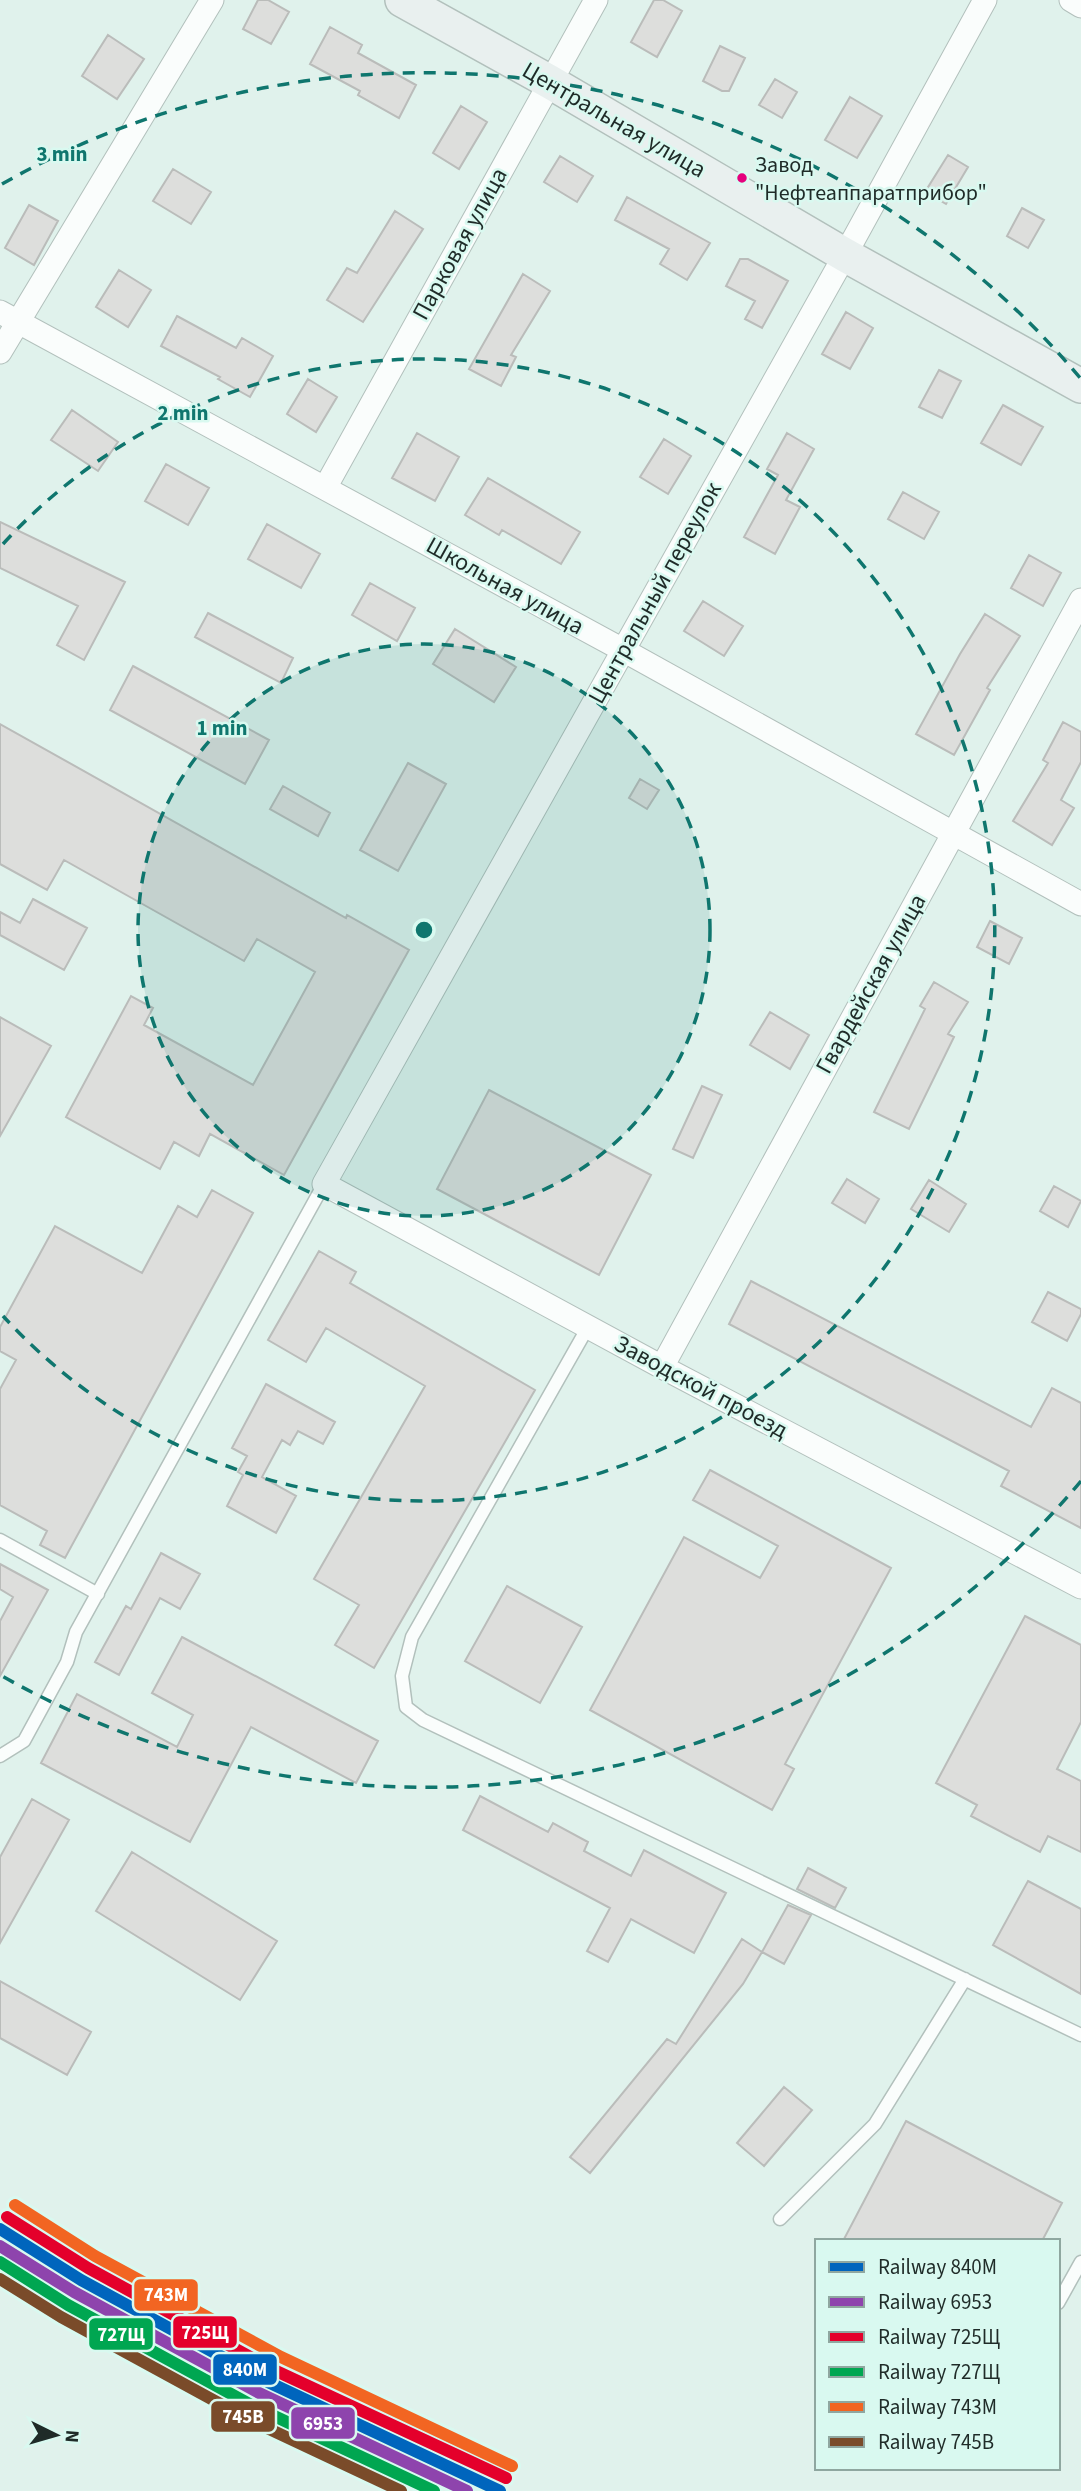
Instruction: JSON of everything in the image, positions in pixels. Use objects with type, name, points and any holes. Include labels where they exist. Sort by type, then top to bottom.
[{"type":"street","points":[[0,352],[9,316],[212,0]]},
{"type":"street","name":"Центральная улица","points":[[402,0],[550,82],[845,255],[1081,386]]},
{"type":"street","name":"Парковая улица","points":[[325,488],[596,0]]},
{"type":"street","name":"Центральный переулок","points":[[324,1184],[985,0]]},
{"type":"street","points":[[1071,0],[1081,6]]},
{"type":"street","name":"Школьная улица","points":[[9,316],[623,650],[1081,904]]},
{"type":"street","name":"Гвардейская улица","points":[[662,1367],[1081,600]]},
{"type":"street","name":"Заводской проезд","points":[[324,1184],[662,1367],[1081,1587]]},
{"type":"lane","points":[[0,1756],[24,1741],[67,1662],[76,1632],[324,1184]]},
{"type":"lane","points":[[588,1327],[412,1637],[402,1676],[406,1707],[423,1720],[1081,2035]]},
{"type":"lane","points":[[0,1540],[98,1594]]},
{"type":"lane","points":[[780,2219],[876,2124],[965,1979]]},
{"type":"lane","points":[[1060,2299],[1081,2262]]},
{"type":"building","points":[[258,0],[268,0],[289,12],[271,44],[243,29]]},
{"type":"building","points":[[654,0],[663,0],[682,11],[657,57],[631,42]]},
{"type":"building","points":[[330,27],[362,45],[358,53],[416,85],[399,118],[358,95],[360,91],[310,64]]},
{"type":"building","points":[[108,35],[144,59],[117,99],[82,76]]},
{"type":"building","points":[[720,46],[745,58],[729,91],[722,91],[703,81]]},
{"type":"building","points":[[775,79],[797,92],[782,118],[759,105]]},
{"type":"building","points":[[850,97],[882,116],[857,158],[825,140]]},
{"type":"building","points":[[461,106],[487,122],[459,169],[433,153]]},
{"type":"building","points":[[948,155],[968,167],[946,204],[925,192]]},
{"type":"building","points":[[560,156],[593,176],[577,202],[544,182]]},
{"type":"building","points":[[173,169],[211,192],[191,224],[153,201]]},
{"type":"building","points":[[627,197],[710,243],[687,280],[660,264],[669,249],[615,220]]},
{"type":"building","points":[[29,205],[58,221],[34,265],[5,248]]},
{"type":"building","points":[[1022,208],[1044,220],[1028,248],[1007,236]]},
{"type":"building","points":[[395,211],[423,229],[363,322],[327,300],[347,268],[357,273]]},
{"type":"building","points":[[740,259],[748,259],[788,281],[762,328],[745,319],[755,301],[726,286]]},
{"type":"building","points":[[119,270],[151,290],[128,327],[96,307]]},
{"type":"building","points":[[523,274],[550,291],[511,355],[516,357],[501,386],[469,369]]},
{"type":"building","points":[[846,312],[873,328],[850,369],[822,354]]},
{"type":"building","points":[[177,316],[236,348],[242,338],[273,356],[250,397],[218,379],[220,377],[161,346]]},
{"type":"building","points":[[939,370],[961,381],[942,418],[919,407]]},
{"type":"building","points":[[308,379],[337,397],[316,432],[287,414]]},
{"type":"building","points":[[1003,405],[1043,427],[1021,465],[981,443]]},
{"type":"building","points":[[72,410],[118,442],[98,471],[51,440]]},
{"type":"building","points":[[417,433],[459,457],[435,501],[392,478]]},
{"type":"building","points":[[787,433],[814,449],[786,500],[800,507],[775,554],[744,537],[778,475],[767,469]]},
{"type":"building","points":[[664,439],[691,456],[668,494],[640,477]]},
{"type":"building","points":[[166,464],[209,488],[188,525],[145,501]]},
{"type":"building","points":[[488,478],[580,532],[561,564],[502,530],[499,535],[465,515]]},
{"type":"building","points":[[903,492],[939,512],[924,539],[888,519]]},
{"type":"building","points":[[0,522],[125,582],[84,660],[57,645],[78,606],[0,568]]},
{"type":"building","points":[[267,524],[320,554],[301,588],[248,559]]},
{"type":"building","points":[[1029,555],[1061,573],[1043,606],[1011,588]]},
{"type":"building","points":[[370,583],[415,608],[397,641],[352,615]]},
{"type":"building","points":[[703,601],[743,626],[724,656],[684,631]]},
{"type":"building","points":[[208,613],[293,658],[281,683],[195,637]]},
{"type":"building","points":[[985,614],[1020,636],[987,688],[990,690],[954,755],[916,734]]},
{"type":"building","points":[[455,629],[516,667],[494,702],[433,664]]},
{"type":"building","points":[[133,666],[269,740],[245,784],[110,710]]},
{"type":"building","points":[[1063,722],[1081,732],[1081,762],[1061,800],[1074,808],[1052,845],[1013,821],[1048,763],[1043,760]]},
{"type":"building","points":[[0,724],[346,918],[347,915],[409,950],[284,1175],[210,1134],[199,1156],[174,1142],[160,1169],[66,1117],[131,996],[153,1008],[144,1025],[253,1085],[315,972],[257,939],[244,961],[64,860],[47,890],[0,864]]},
{"type":"building","points":[[408,763],[446,784],[398,871],[360,850]]},
{"type":"building","points":[[640,779],[659,790],[647,809],[629,798]]},
{"type":"building","points":[[283,786],[330,813],[318,836],[270,809]]},
{"type":"building","points":[[33,899],[87,928],[64,970],[0,935],[0,912],[20,923]]},
{"type":"building","points":[[990,921],[1022,938],[1009,964],[977,947]]},
{"type":"building","points":[[934,982],[968,1002],[948,1034],[954,1037],[909,1129],[874,1112],[925,1009],[920,1006]]},
{"type":"building","points":[[770,1012],[809,1035],[790,1069],[750,1045]]},
{"type":"building","points":[[0,1017],[51,1046],[0,1136]]},
{"type":"building","points":[[702,1086],[722,1095],[693,1158],[673,1149]]},
{"type":"building","points":[[489,1090],[651,1175],[599,1275],[437,1189]]},
{"type":"building","points":[[847,1179],[879,1199],[865,1223],[832,1203]]},
{"type":"building","points":[[929,1180],[966,1204],[949,1232],[911,1209]]},
{"type":"building","points":[[1054,1186],[1081,1201],[1068,1227],[1040,1211]]},
{"type":"building","points":[[212,1190],[253,1213],[65,1558],[40,1545],[47,1531],[0,1505],[0,1389],[16,1360],[0,1351],[0,1327],[55,1226],[142,1273],[178,1206],[197,1217]]},
{"type":"building","points":[[319,1251],[356,1272],[350,1283],[535,1390],[374,1668],[335,1645],[359,1605],[314,1579],[425,1386],[326,1328],[306,1362],[268,1340]]},
{"type":"building","points":[[751,1281],[1031,1427],[1052,1388],[1081,1403],[1081,1528],[1001,1486],[1009,1471],[729,1324]]},
{"type":"building","points":[[1048,1292],[1081,1309],[1067,1341],[1032,1322]]},
{"type":"building","points":[[266,1384],[335,1422],[323,1444],[298,1431],[290,1445],[282,1440],[262,1477],[296,1496],[276,1533],[227,1506],[243,1475],[238,1472],[247,1456],[232,1448]]},
{"type":"building","points":[[710,1470],[891,1568],[785,1764],[794,1769],[772,1810],[590,1710],[684,1537],[760,1578],[778,1546],[693,1500]]},
{"type":"building","points":[[161,1553],[200,1574],[180,1609],[160,1598],[119,1675],[95,1662],[126,1606],[131,1609]]},
{"type":"building","points":[[0,1564],[48,1590],[0,1676],[0,1621],[13,1597],[0,1589]]},
{"type":"building","points":[[507,1586],[582,1627],[540,1703],[465,1661]]},
{"type":"building","points":[[1025,1616],[1081,1645],[1081,1722],[1057,1769],[1081,1781],[1081,1852],[1048,1836],[1040,1852],[971,1816],[977,1805],[936,1783]]},
{"type":"building","points":[[182,1637],[378,1741],[356,1783],[251,1727],[190,1842],[41,1763],[77,1694],[177,1747],[193,1715],[152,1693]]},
{"type":"building","points":[[480,1796],[548,1832],[553,1823],[588,1842],[584,1851],[631,1876],[644,1850],[726,1893],[694,1953],[631,1919],[608,1962],[587,1951],[610,1908],[463,1830]]},
{"type":"building","points":[[32,1799],[69,1820],[0,1943],[0,1857]]},
{"type":"building","points":[[132,1852],[277,1941],[240,2000],[96,1911]]},
{"type":"building","points":[[808,1868],[846,1888],[835,1908],[797,1889]]},
{"type":"building","points":[[1028,1881],[1081,1909],[1081,1994],[993,1945]]},
{"type":"building","points":[[788,1905],[811,1915],[784,1964],[762,1952]]},
{"type":"building","points":[[742,1939],[762,1952],[743,1984],[590,2173],[570,2157],[667,2039],[676,2044]]},
{"type":"building","points":[[0,1981],[91,2032],[67,2075],[0,2038]]},
{"type":"building","points":[[784,2087],[812,2110],[764,2166],[737,2143]]},
{"type":"building","points":[[906,2121],[1062,2203],[1043,2239],[844,2239]]},
{"type":"rail line","name":"743М","points":[[15,2205],[95,2256],[281,2357],[512,2466]]},
{"type":"rail line","name":"725Щ","points":[[7,2217],[88,2268],[274,2370],[506,2478]]},
{"type":"rail line","name":"840М","points":[[0,2229],[81,2280],[268,2382],[500,2491]]},
{"type":"rail line","name":"6953","points":[[0,2246],[74,2292],[261,2394],[467,2491]]},
{"type":"rail line","name":"727Щ","points":[[0,2262],[68,2305],[255,2407],[434,2491]]},
{"type":"rail line","name":"745В","points":[[0,2279],[61,2317],[248,2419],[401,2491]]},
{"type":"place","name":"Завод \"Нефтеаппаратприбор\"","points":[[742,178]]}]
